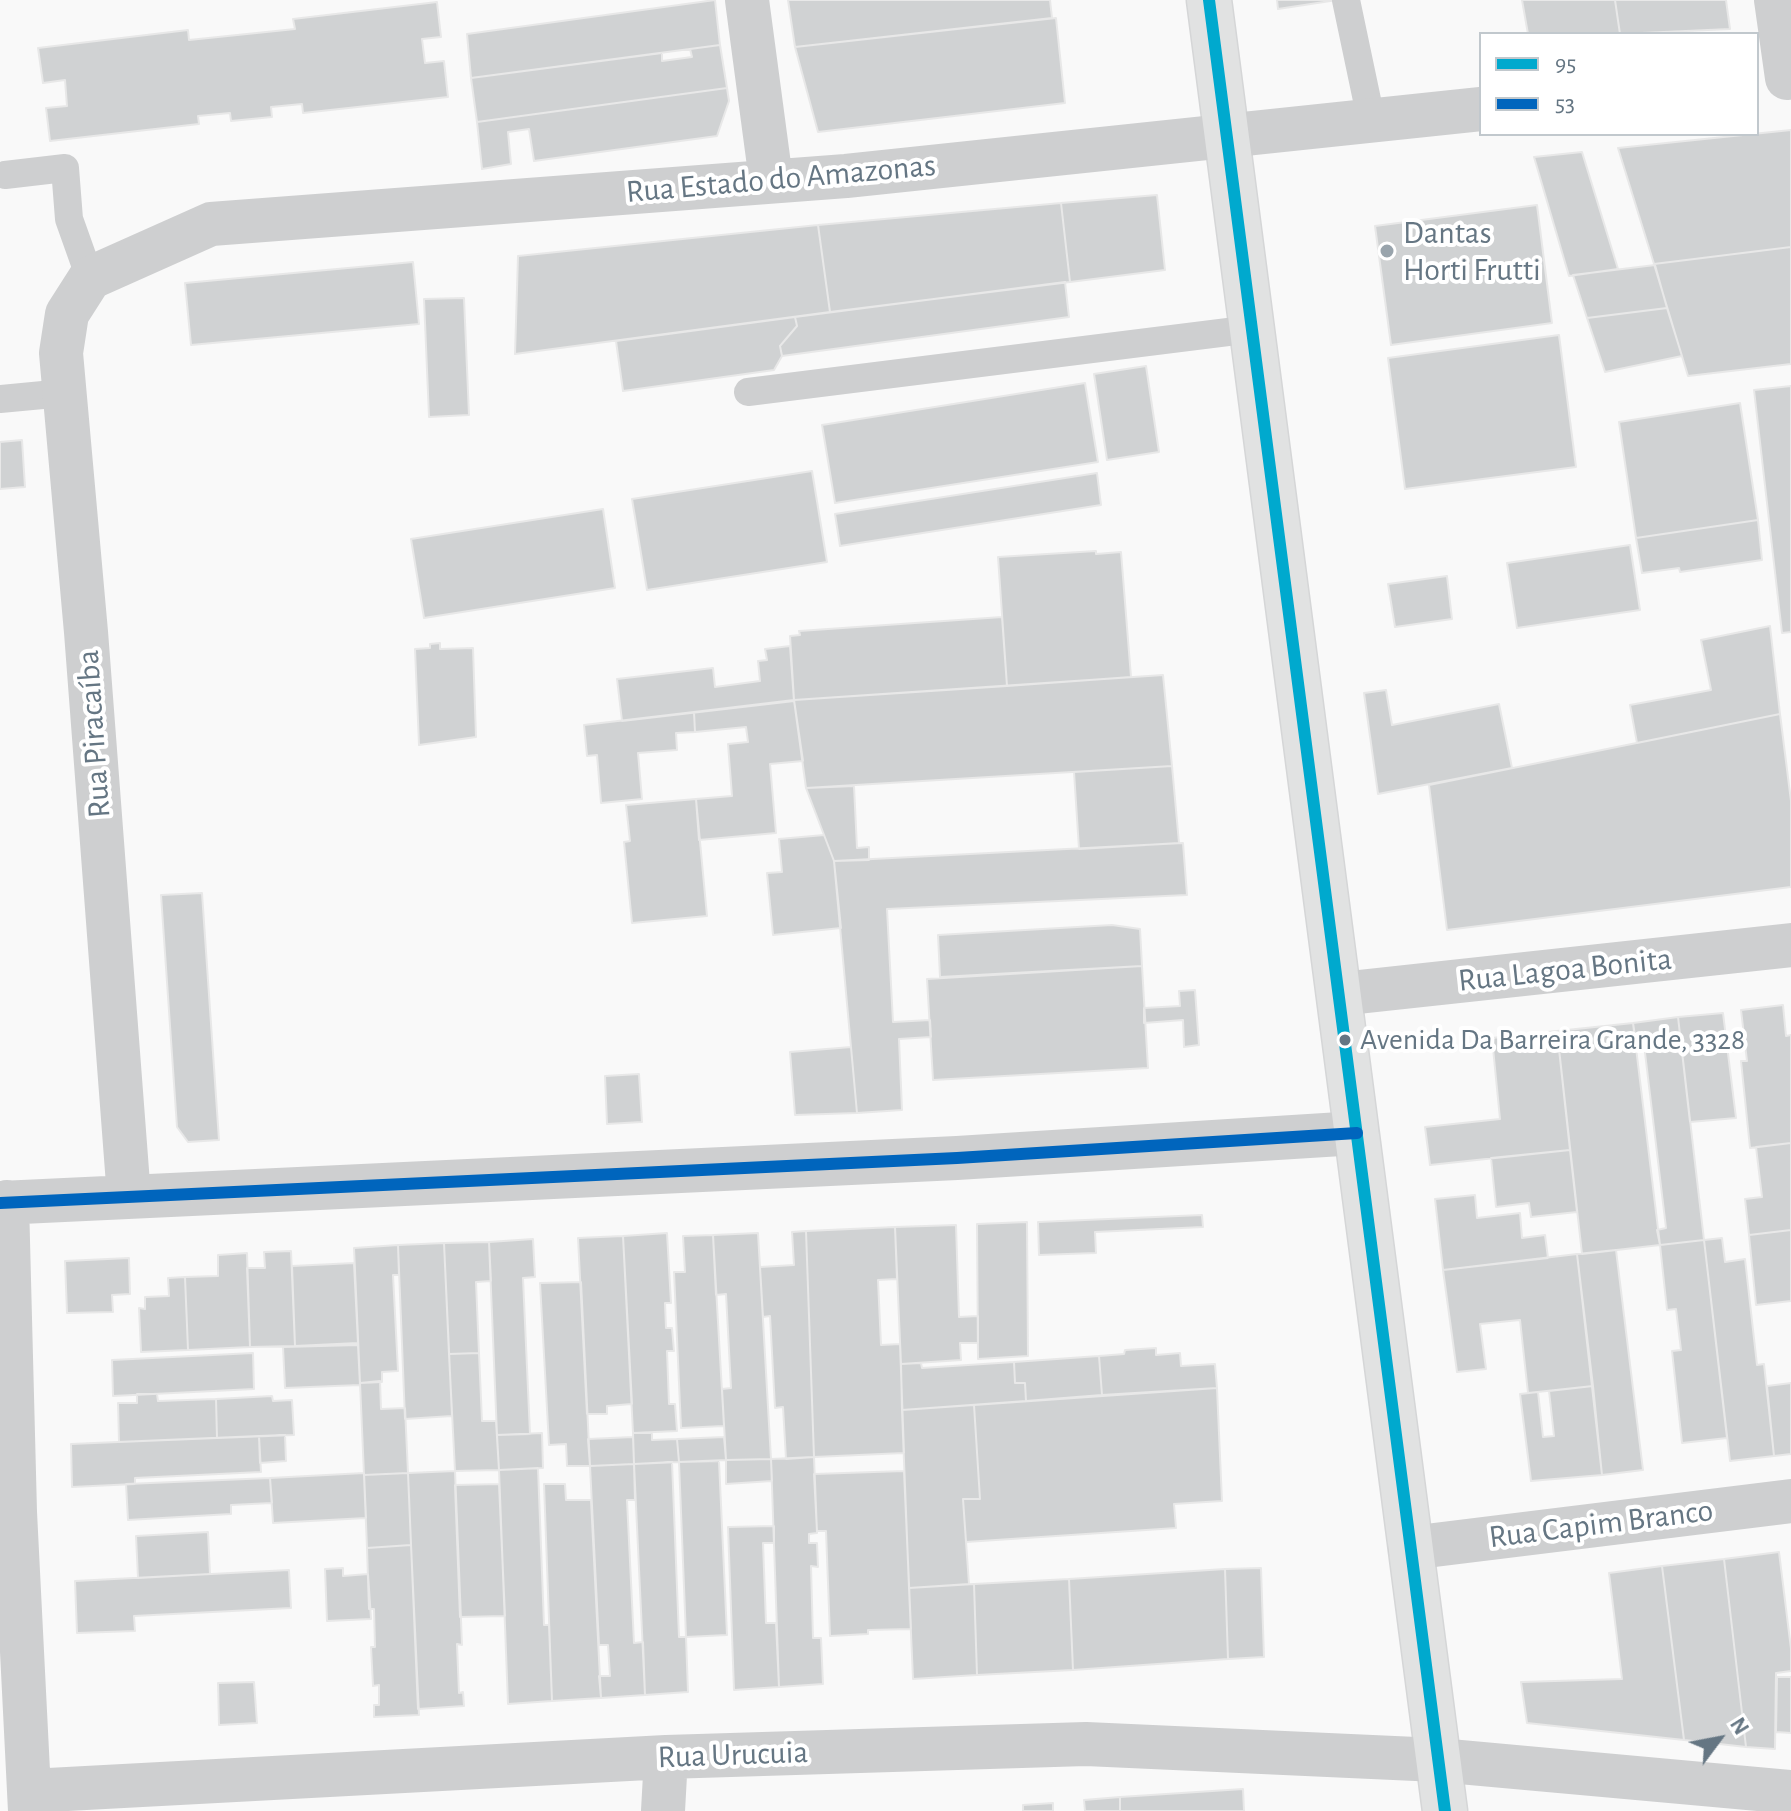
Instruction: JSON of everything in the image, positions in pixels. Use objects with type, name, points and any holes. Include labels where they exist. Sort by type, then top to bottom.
[{"type":"main road","points":[[1209,0],[1445,1811]]},
{"type":"street","points":[[747,0],[771,180]]},
{"type":"street","points":[[1776,0],[1778,79]]},
{"type":"street","name":"Rua Estado do Amazonas","points":[[90,278],[211,224],[846,176],[1479,109]]},
{"type":"street","name":"Rua Piracaíba","points":[[90,278],[67,314],[61,353],[86,632],[129,1197]]},
{"type":"street","name":"Rua Lagoa Bonita","points":[[1340,994],[1791,945]]},
{"type":"street","points":[[30,1801],[3,1202],[957,1158],[1357,1133]]},
{"type":"street","name":"Rua Capim Branco","points":[[1410,1548],[1791,1501]]},
{"type":"street","name":"Rua Urucuia","points":[[30,1801],[666,1757],[1086,1744],[1438,1760],[1791,1792]]},
{"type":"street","points":[[663,1811],[666,1757]]},
{"type":"lane","points":[[1346,0],[1371,119]]},
{"type":"lane","points":[[5,175],[65,168],[69,219],[90,278]]},
{"type":"lane","points":[[748,392],[1252,329]]},
{"type":"lane","points":[[0,399],[64,393]]},
{"type":"building","points":[[715,0],[720,45],[471,78],[467,34]]},
{"type":"building","points":[[788,0],[1050,0],[1052,18],[795,47]]},
{"type":"building","points":[[1277,0],[1337,0],[1278,9]]},
{"type":"building","points":[[1522,0],[1615,0],[1620,32],[1528,32]]},
{"type":"building","points":[[1615,0],[1726,0],[1730,29],[1620,32]]},
{"type":"building","points":[[437,2],[441,37],[422,39],[425,63],[444,61],[448,97],[303,113],[302,104],[271,107],[272,117],[231,121],[230,113],[198,116],[199,124],[50,141],[46,108],[67,106],[65,80],[43,83],[38,48],[188,30],[189,40],[295,29],[293,19]]},
{"type":"building","points":[[1056,18],[1065,103],[818,132],[795,47]]},
{"type":"building","points":[[720,45],[727,88],[477,122],[471,78],[662,53],[662,61],[692,57],[690,49]]},
{"type":"building","points":[[727,88],[729,101],[717,136],[534,161],[529,129],[508,132],[511,164],[482,169],[477,122]]},
{"type":"building","points":[[1791,130],[1791,247],[1654,264],[1618,148],[1759,136],[1759,133]]},
{"type":"building","points":[[1582,152],[1618,269],[1569,276],[1534,157]]},
{"type":"building","points":[[1157,195],[1165,270],[1070,282],[1061,203]]},
{"type":"building","points":[[1061,203],[1070,282],[830,312],[818,225]]},
{"type":"building","points":[[1537,205],[1552,323],[1391,345],[1375,226]]},
{"type":"building","points":[[818,225],[830,312],[515,354],[518,256]]},
{"type":"building","points":[[1791,247],[1791,364],[1688,376],[1654,264]]},
{"type":"building","points":[[413,262],[419,324],[191,345],[185,283]]},
{"type":"building","points":[[1655,265],[1667,308],[1587,318],[1573,275]]},
{"type":"building","points":[[1065,282],[1069,317],[782,356],[780,346],[797,326],[795,317]]},
{"type":"building","points":[[464,298],[469,415],[429,417],[424,299]]},
{"type":"building","points":[[1667,308],[1682,356],[1605,372],[1587,318]]},
{"type":"building","points":[[795,317],[797,326],[780,346],[782,356],[774,370],[623,391],[616,341]]},
{"type":"building","points":[[1559,335],[1576,467],[1405,489],[1388,358]]},
{"type":"building","points":[[1146,366],[1159,452],[1107,460],[1094,374]]},
{"type":"building","points":[[1085,383],[1098,462],[835,503],[822,425]]},
{"type":"building","points":[[1791,386],[1791,632],[1782,633],[1754,390]]},
{"type":"building","points":[[1740,403],[1758,520],[1636,538],[1619,422]]},
{"type":"building","points":[[22,440],[25,487],[0,489],[0,442]]},
{"type":"building","points":[[812,471],[827,562],[647,590],[632,499]]},
{"type":"building","points":[[1097,473],[1101,505],[840,546],[835,514]]},
{"type":"building","points":[[603,509],[615,588],[424,618],[411,539]]},
{"type":"building","points":[[1758,520],[1762,560],[1680,572],[1679,568],[1642,573],[1636,538]]},
{"type":"building","points":[[1630,545],[1640,610],[1517,628],[1507,563]]},
{"type":"building","points":[[1096,551],[1096,554],[1121,552],[1131,677],[1007,686],[998,557]]},
{"type":"building","points":[[1447,576],[1452,619],[1395,627],[1388,584]]},
{"type":"building","points":[[1002,617],[1007,686],[794,700],[790,636],[800,635],[799,631]]},
{"type":"building","points":[[1770,626],[1780,714],[1637,743],[1630,705],[1711,690],[1701,640]]},
{"type":"building","points":[[440,643],[440,649],[473,648],[476,737],[419,745],[415,649],[430,648],[430,644]]},
{"type":"building","points":[[790,646],[794,701],[622,721],[617,679],[713,668],[715,687],[760,681],[758,661],[767,660],[765,649]]},
{"type":"building","points":[[1163,675],[1172,766],[806,788],[794,700]]},
{"type":"building","points":[[1386,690],[1392,725],[1499,704],[1512,768],[1378,794],[1364,693]]},
{"type":"building","points":[[794,700],[803,761],[770,764],[776,833],[699,840],[696,799],[732,796],[728,744],[748,742],[746,727],[695,732],[694,712]]},
{"type":"building","points":[[694,712],[695,732],[676,733],[677,750],[638,753],[642,799],[601,803],[597,755],[587,756],[584,725]]},
{"type":"building","points":[[1780,714],[1791,801],[1791,887],[1447,930],[1429,785]]},
{"type":"building","points":[[1172,766],[1179,843],[1079,849],[1074,772]]},
{"type":"building","points":[[854,786],[857,848],[869,847],[869,860],[834,861],[806,788]]},
{"type":"building","points":[[696,799],[707,916],[632,923],[624,842],[630,841],[626,805]]},
{"type":"building","points":[[824,835],[834,861],[841,928],[773,935],[767,873],[782,872],[779,839]]},
{"type":"building","points":[[1183,843],[1187,895],[887,909],[893,1022],[930,1020],[931,1037],[899,1039],[902,1110],[857,1113],[834,861]]},
{"type":"building","points":[[202,893],[219,1140],[188,1142],[177,1127],[161,895]]},
{"type":"building","points":[[1112,925],[1140,929],[1142,966],[940,977],[938,935]]},
{"type":"building","points":[[1142,966],[1148,1068],[933,1080],[927,979]]},
{"type":"building","points":[[1195,990],[1199,1045],[1184,1047],[1183,1020],[1144,1023],[1144,1008],[1180,1006],[1179,991]]},
{"type":"building","points":[[1783,1005],[1786,1036],[1791,1035],[1791,1143],[1750,1148],[1741,1061],[1747,1061],[1741,1010]]},
{"type":"building","points":[[1723,1013],[1736,1118],[1690,1122],[1678,1017]]},
{"type":"building","points":[[1678,1017],[1704,1240],[1660,1245],[1657,1230],[1666,1228],[1643,1036],[1635,1036],[1633,1023]]},
{"type":"building","points":[[1633,1023],[1660,1245],[1582,1254],[1557,1031]]},
{"type":"building","points":[[1557,1031],[1570,1150],[1430,1165],[1425,1127],[1500,1119],[1492,1038]]},
{"type":"building","points":[[851,1047],[857,1113],[795,1115],[790,1052]]},
{"type":"building","points":[[639,1074],[642,1122],[607,1124],[605,1076]]},
{"type":"building","points":[[1791,1143],[1791,1230],[1749,1235],[1745,1199],[1762,1197],[1756,1147]]},
{"type":"building","points":[[1570,1150],[1577,1212],[1531,1217],[1529,1203],[1496,1207],[1491,1158]]},
{"type":"building","points":[[1475,1195],[1477,1218],[1520,1213],[1522,1238],[1545,1235],[1548,1258],[1443,1270],[1435,1199]]},
{"type":"building","points":[[1202,1215],[1203,1227],[1095,1232],[1096,1253],[1039,1255],[1038,1222]]},
{"type":"building","points":[[1027,1222],[1028,1356],[978,1359],[977,1224]]},
{"type":"building","points":[[956,1225],[959,1317],[978,1316],[978,1343],[960,1343],[961,1360],[901,1364],[895,1227]]},
{"type":"building","points":[[895,1227],[897,1279],[878,1280],[881,1345],[900,1344],[904,1453],[814,1457],[806,1231]]},
{"type":"building","points":[[1791,1230],[1791,1301],[1756,1305],[1749,1235]]},
{"type":"building","points":[[806,1231],[814,1457],[786,1459],[783,1407],[775,1408],[770,1316],[763,1317],[760,1267],[794,1265],[792,1232]]},
{"type":"building","points":[[667,1233],[671,1303],[665,1303],[666,1328],[672,1328],[674,1351],[667,1351],[669,1404],[675,1404],[677,1431],[633,1433],[623,1236]]},
{"type":"building","points":[[758,1233],[771,1459],[726,1460],[722,1389],[731,1388],[726,1294],[716,1295],[713,1235]]},
{"type":"building","points":[[713,1235],[724,1426],[681,1428],[674,1272],[685,1272],[683,1236]]},
{"type":"building","points":[[623,1236],[632,1404],[607,1406],[607,1414],[587,1414],[578,1238]]},
{"type":"building","points":[[1722,1238],[1725,1262],[1745,1259],[1757,1365],[1764,1364],[1774,1456],[1730,1461],[1704,1240]]},
{"type":"building","points":[[533,1239],[535,1277],[523,1278],[530,1434],[497,1435],[489,1242]]},
{"type":"building","points":[[1704,1240],[1727,1438],[1682,1443],[1672,1351],[1681,1350],[1676,1309],[1667,1310],[1660,1245]]},
{"type":"building","points":[[489,1242],[491,1281],[476,1282],[479,1353],[449,1354],[444,1243]]},
{"type":"building","points":[[444,1243],[452,1416],[405,1419],[398,1245]]},
{"type":"building","points":[[398,1245],[399,1275],[393,1275],[398,1371],[382,1372],[382,1382],[360,1383],[354,1248]]},
{"type":"building","points":[[1616,1250],[1643,1470],[1602,1475],[1577,1254]]},
{"type":"building","points":[[291,1251],[295,1346],[250,1347],[247,1268],[265,1268],[264,1252]]},
{"type":"building","points":[[247,1253],[250,1347],[188,1350],[185,1277],[218,1276],[218,1255]]},
{"type":"building","points":[[1577,1254],[1593,1386],[1528,1393],[1520,1320],[1480,1324],[1486,1369],[1457,1372],[1443,1270]]},
{"type":"building","points":[[129,1258],[130,1294],[112,1295],[113,1312],[67,1313],[65,1261]]},
{"type":"building","points":[[354,1263],[358,1343],[295,1346],[292,1266]]},
{"type":"building","points":[[185,1277],[188,1350],[141,1352],[139,1308],[145,1309],[145,1297],[169,1296],[168,1278]]},
{"type":"building","points":[[581,1282],[590,1466],[567,1466],[566,1444],[549,1445],[540,1283]]},
{"type":"building","points":[[358,1345],[360,1385],[285,1388],[283,1347]]},
{"type":"building","points":[[1156,1348],[1156,1355],[1180,1353],[1181,1366],[1215,1364],[1217,1388],[1102,1395],[1099,1356]]},
{"type":"building","points":[[253,1353],[254,1389],[113,1396],[112,1360]]},
{"type":"building","points":[[479,1353],[482,1421],[496,1421],[499,1470],[455,1471],[449,1354]]},
{"type":"building","points":[[1099,1356],[1102,1395],[1026,1401],[1025,1383],[1015,1383],[1014,1362]]},
{"type":"building","points":[[1014,1362],[1015,1383],[1025,1383],[1026,1401],[902,1410],[901,1364],[921,1363],[922,1368]]},
{"type":"building","points":[[380,1381],[381,1409],[405,1408],[408,1473],[364,1475],[360,1383]]},
{"type":"building","points":[[1791,1383],[1791,1454],[1774,1456],[1767,1386]]},
{"type":"building","points":[[1593,1386],[1602,1475],[1531,1481],[1520,1394],[1538,1392],[1543,1437],[1554,1436],[1549,1391]]},
{"type":"building","points":[[1217,1388],[1222,1501],[1174,1504],[1176,1528],[966,1542],[963,1499],[980,1499],[974,1405]]},
{"type":"building","points":[[137,1394],[157,1394],[158,1401],[216,1399],[217,1438],[119,1442],[118,1403],[137,1403]]},
{"type":"building","points":[[272,1396],[273,1401],[292,1400],[294,1435],[217,1438],[216,1399]]},
{"type":"building","points":[[974,1405],[980,1499],[963,1499],[969,1584],[909,1588],[902,1410]]},
{"type":"building","points":[[542,1433],[543,1468],[499,1470],[497,1435]]},
{"type":"building","points":[[633,1433],[652,1433],[652,1440],[677,1439],[679,1462],[634,1464]]},
{"type":"building","points":[[285,1435],[286,1461],[260,1463],[259,1436]]},
{"type":"building","points":[[259,1436],[261,1472],[135,1478],[135,1484],[72,1487],[71,1444]]},
{"type":"building","points":[[633,1437],[634,1464],[590,1466],[588,1439]]},
{"type":"building","points":[[724,1437],[726,1460],[679,1462],[677,1439]]},
{"type":"building","points":[[814,1457],[817,1533],[809,1534],[809,1543],[817,1543],[818,1567],[811,1566],[813,1638],[821,1638],[823,1684],[779,1687],[771,1459]]},
{"type":"building","points":[[771,1459],[772,1481],[726,1484],[726,1460]]},
{"type":"building","points":[[719,1461],[727,1635],[686,1637],[679,1462]]},
{"type":"building","points":[[672,1462],[679,1637],[686,1637],[688,1692],[645,1695],[634,1464]]},
{"type":"building","points":[[634,1464],[635,1500],[627,1500],[634,1643],[643,1642],[645,1695],[601,1698],[599,1676],[610,1676],[608,1645],[599,1645],[590,1466]]},
{"type":"building","points":[[538,1468],[544,1625],[549,1625],[552,1701],[508,1704],[499,1470]]},
{"type":"building","points":[[455,1471],[462,1645],[457,1644],[459,1693],[463,1692],[464,1706],[418,1709],[408,1473]]},
{"type":"building","points":[[904,1471],[911,1629],[868,1630],[868,1634],[830,1636],[826,1531],[817,1531],[814,1474]]},
{"type":"building","points":[[364,1473],[366,1518],[273,1523],[270,1478]]},
{"type":"building","points":[[408,1473],[411,1545],[367,1548],[364,1475]]},
{"type":"building","points":[[270,1478],[272,1503],[231,1505],[231,1514],[128,1520],[126,1484]]},
{"type":"building","points":[[499,1484],[505,1616],[460,1617],[455,1485]]},
{"type":"building","points":[[544,1484],[565,1484],[566,1500],[591,1500],[601,1698],[552,1701]]},
{"type":"building","points":[[774,1526],[774,1543],[763,1543],[766,1623],[776,1623],[779,1687],[734,1690],[728,1527]]},
{"type":"building","points":[[208,1532],[210,1574],[138,1578],[136,1536]]},
{"type":"building","points":[[411,1545],[419,1715],[374,1717],[374,1705],[379,1705],[379,1685],[373,1686],[371,1647],[375,1647],[374,1609],[369,1609],[367,1548]]},
{"type":"building","points":[[1779,1552],[1791,1671],[1776,1673],[1775,1749],[1746,1747],[1724,1559]]},
{"type":"building","points":[[1724,1559],[1746,1747],[1684,1740],[1662,1566]]},
{"type":"building","points":[[1662,1566],[1684,1740],[1527,1723],[1521,1682],[1622,1679],[1609,1573]]},
{"type":"building","points":[[343,1568],[343,1576],[368,1574],[371,1619],[327,1621],[325,1569]]},
{"type":"building","points":[[1261,1568],[1264,1657],[1228,1659],[1225,1569]]},
{"type":"building","points":[[1225,1569],[1228,1659],[1073,1670],[1069,1579]]},
{"type":"building","points":[[289,1570],[291,1608],[134,1616],[135,1631],[77,1633],[75,1581]]},
{"type":"building","points":[[1069,1579],[1073,1670],[977,1675],[974,1584]]},
{"type":"building","points":[[974,1584],[977,1675],[913,1679],[909,1588]]},
{"type":"building","points":[[1777,1677],[1791,1677],[1791,1733],[1776,1732]]},
{"type":"building","points":[[254,1682],[257,1723],[219,1725],[218,1683]]},
{"type":"building","points":[[1243,1789],[1244,1811],[1120,1811],[1120,1797]]},
{"type":"building","points":[[1120,1797],[1120,1811],[1085,1811],[1084,1800]]},
{"type":"building","points":[[1053,1803],[1053,1811],[1023,1811],[1023,1805]]},
{"type":"transit line","name":"95","points":[[1209,0],[1445,1811]]},
{"type":"transit line","name":"53","points":[[0,1203],[957,1158],[1357,1133]]},
{"type":"place","name":"Dantas Horti Frutti","points":[[1387,251]]},
{"type":"place","name":"Avenida Da Barreira Grande, 3328","points":[[1345,1040]]}]
